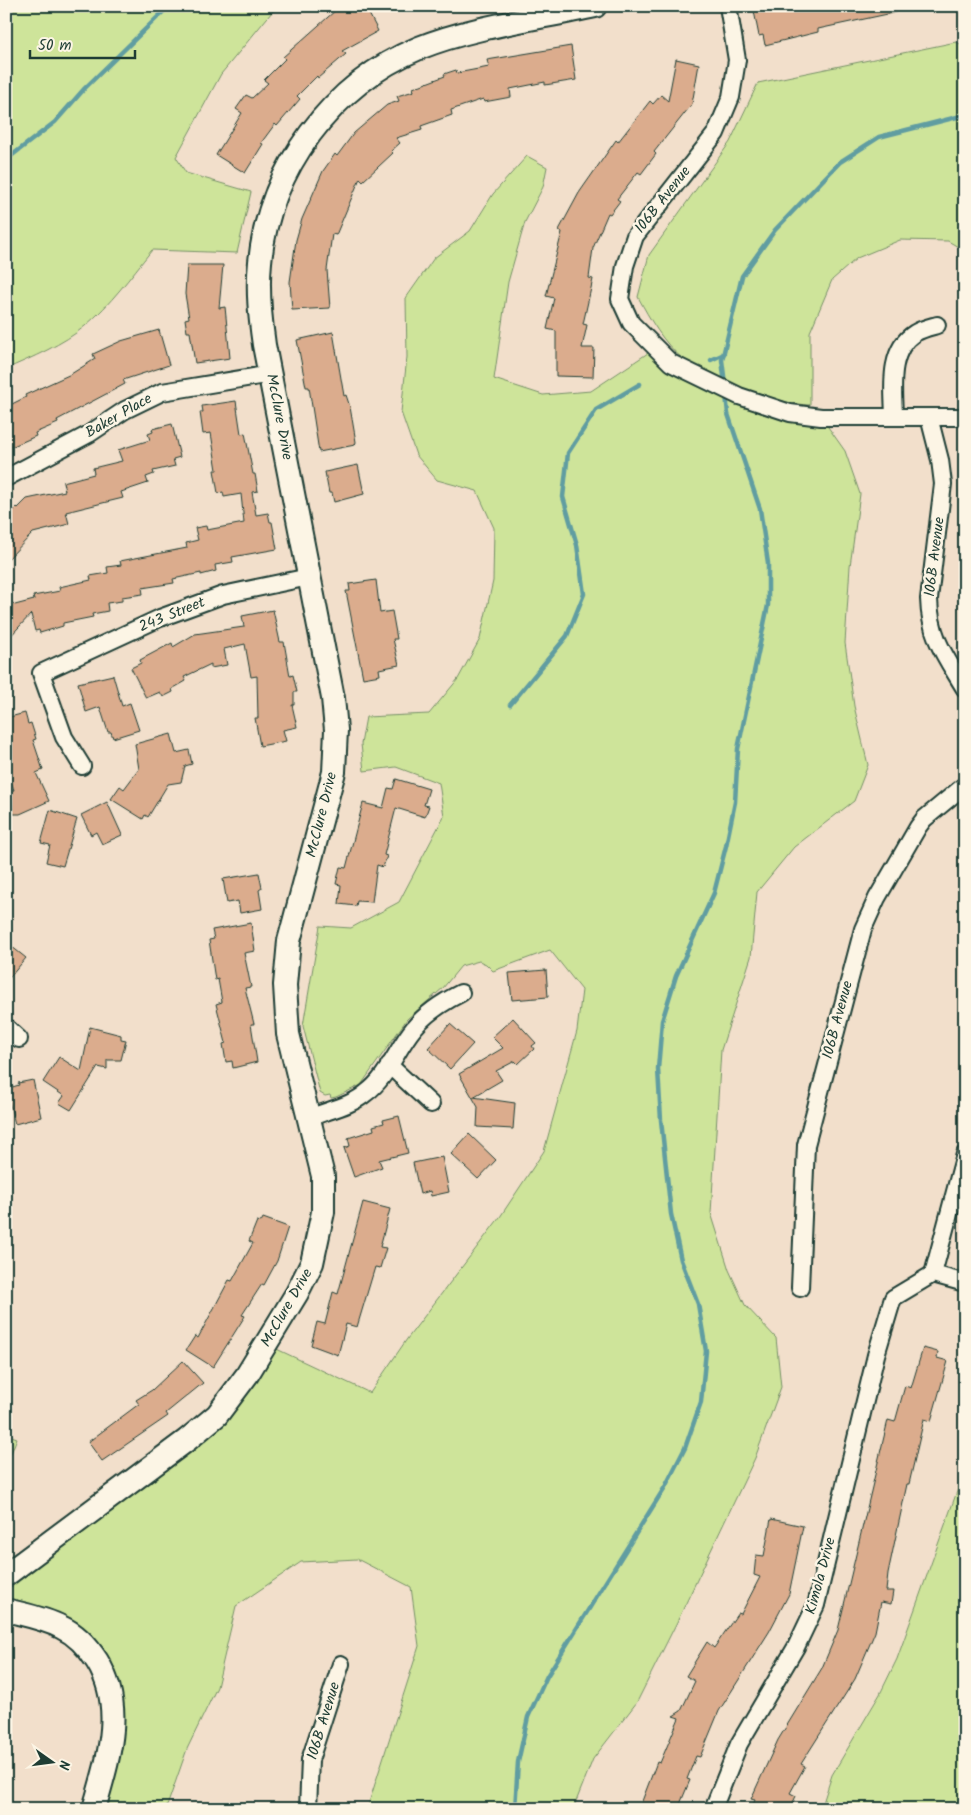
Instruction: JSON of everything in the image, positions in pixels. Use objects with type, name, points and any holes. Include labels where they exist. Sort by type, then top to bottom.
[{"type":"street","name":"McClure Drive","points":[[6,1575],[197,1433],[217,1415],[237,1391],[303,1283],[318,1243],[324,1212],[324,1185],[287,1026],[286,970],[290,942],[330,790],[336,738],[333,698],[264,345],[259,304],[262,250],[275,198],[294,159],[309,134],[350,91],[384,66],[406,54],[447,38],[563,10],[595,6]]},
{"type":"street","name":"106B Avenue","points":[[728,6],[737,60],[732,97],[716,133],[635,236],[625,266],[620,299],[631,322],[671,363],[739,396],[805,416],[894,415],[965,417]]},
{"type":"street","points":[[894,415],[893,374],[901,347],[916,332],[937,325]]},
{"type":"street","name":"Baker Place","points":[[6,478],[89,434],[125,410],[162,392],[271,374]]},
{"type":"street","name":"106B Avenue","points":[[929,417],[944,484],[929,599],[930,618],[934,636],[965,690]]},
{"type":"street","name":"243 Street","points":[[82,766],[64,737],[41,673],[160,618],[223,595],[310,577]]},
{"type":"street","name":"106B Avenue","points":[[800,1288],[806,1145],[863,929],[878,898],[918,827],[924,819],[965,786]]},
{"type":"street","points":[[309,1118],[362,1096],[379,1081],[413,1029],[427,1014],[460,993]]},
{"type":"street","points":[[6,1027],[19,1039]]},
{"type":"street","points":[[389,1066],[431,1104]]},
{"type":"street","points":[[965,1154],[933,1274],[965,1283]]},
{"type":"street","name":"Kimola Drive","points":[[713,1809],[739,1744],[796,1648],[816,1605],[876,1355],[893,1298],[933,1274]]},
{"type":"street","points":[[6,1610],[45,1620],[67,1630],[91,1652],[105,1678],[113,1702],[114,1725],[94,1809]]},
{"type":"street","name":"106B Avenue","points":[[308,1809],[310,1760],[341,1664]]},
{"type":"green space","points":[[6,6],[280,6],[272,12],[221,74],[176,157],[186,173],[251,192],[237,253],[152,250],[112,299],[77,333],[57,345],[6,369]]},
{"type":"green space","points":[[956,42],[965,46],[965,251],[948,241],[900,240],[857,258],[832,280],[810,332],[810,405],[780,400],[744,389],[709,374],[676,353],[652,322],[638,297],[649,255],[730,142],[758,83]]},
{"type":"green space","points":[[527,156],[547,167],[543,187],[525,222],[508,282],[494,379],[543,395],[591,391],[654,349],[699,376],[821,417],[845,451],[860,494],[850,566],[845,643],[854,706],[868,765],[854,801],[794,847],[757,892],[751,957],[721,1050],[711,1213],[729,1270],[745,1305],[776,1338],[781,1387],[755,1458],[676,1624],[637,1702],[593,1759],[573,1809],[367,1809],[419,1646],[411,1587],[357,1559],[301,1562],[236,1606],[217,1687],[187,1749],[166,1809],[94,1809],[111,1744],[91,1652],[6,1610],[6,1575],[187,1440],[266,1344],[370,1393],[407,1339],[500,1217],[544,1151],[577,1031],[582,990],[550,950],[493,971],[486,964],[479,961],[461,966],[443,988],[407,1019],[361,1085],[336,1097],[331,1098],[330,1095],[325,1096],[320,1093],[303,1026],[320,926],[351,928],[399,902],[444,816],[439,783],[396,767],[364,771],[361,744],[366,717],[429,714],[458,679],[480,639],[493,581],[494,528],[477,491],[437,480],[416,455],[401,412],[407,357],[406,298],[434,258],[470,231],[493,194]]},
{"type":"green space","points":[[6,1434],[17,1438],[6,1466]]},
{"type":"green space","points":[[965,1469],[965,1809],[821,1809],[832,1775],[880,1694],[897,1659]]},
{"type":"building","points":[[344,6],[365,6],[378,31],[342,51],[346,54],[318,78],[317,76],[297,96],[300,99],[277,126],[275,124],[261,143],[263,144],[245,173],[216,155],[242,113],[236,109],[246,95],[252,98],[268,83],[264,80],[285,59],[283,57],[336,10]]},
{"type":"building","points":[[787,6],[896,6],[897,12],[818,29],[818,32],[765,45],[763,35],[759,36],[754,11]]},
{"type":"building","points":[[571,46],[576,80],[545,85],[545,82],[510,89],[511,97],[484,102],[483,99],[451,110],[452,115],[421,126],[422,130],[396,138],[400,143],[391,151],[393,153],[363,181],[360,178],[336,235],[332,234],[327,270],[330,308],[292,310],[290,282],[296,240],[302,219],[323,171],[354,133],[387,105],[399,101],[397,96],[414,91],[413,88],[445,76],[444,74],[456,70],[457,73],[489,67],[487,60]]},
{"type":"building","points":[[676,59],[699,64],[692,104],[654,152],[656,154],[641,174],[638,172],[617,199],[620,201],[610,214],[608,213],[593,248],[589,278],[593,279],[583,324],[587,325],[582,348],[594,348],[593,377],[556,376],[556,331],[547,329],[554,298],[546,296],[562,232],[559,230],[579,193],[616,140],[618,142],[650,101],[653,104],[661,95],[668,101]]},
{"type":"building","points":[[187,265],[223,265],[219,308],[225,307],[230,358],[195,363],[190,332],[187,332],[185,319],[189,318],[185,294]]},
{"type":"building","points":[[159,330],[169,365],[123,380],[125,384],[57,420],[58,423],[35,433],[36,436],[11,447],[6,438],[6,407],[26,397],[25,395],[71,374],[95,359],[93,354],[121,341]]},
{"type":"building","points":[[333,332],[344,396],[346,395],[350,407],[356,442],[355,445],[319,452],[309,387],[306,387],[297,340]]},
{"type":"building","points":[[236,401],[241,434],[245,433],[258,491],[252,492],[256,515],[268,513],[270,522],[272,522],[277,549],[232,557],[233,562],[215,565],[216,571],[173,579],[174,583],[142,588],[143,594],[122,597],[122,601],[107,603],[108,611],[92,614],[93,617],[63,623],[63,626],[40,633],[39,630],[35,631],[31,614],[6,641],[6,597],[15,605],[34,600],[33,596],[60,591],[59,587],[91,580],[90,576],[108,573],[107,567],[121,565],[120,561],[187,548],[186,543],[198,540],[195,528],[206,526],[207,530],[244,523],[241,494],[224,497],[223,492],[218,493],[214,470],[217,470],[211,433],[203,434],[200,412],[203,412],[202,406]]},
{"type":"building","points":[[172,424],[180,457],[173,459],[175,466],[153,471],[154,474],[146,477],[148,483],[121,492],[123,498],[66,512],[69,524],[33,533],[6,561],[6,518],[17,507],[27,499],[65,491],[63,482],[94,474],[93,468],[122,461],[118,450],[150,440],[148,434],[153,432],[152,429]]},
{"type":"building","points":[[358,465],[364,494],[334,502],[332,493],[329,493],[325,472]]},
{"type":"building","points":[[376,580],[380,613],[392,611],[397,639],[393,639],[399,665],[379,669],[380,675],[363,678],[346,591],[350,591],[349,584]]},
{"type":"building","points":[[273,610],[280,642],[284,642],[290,676],[293,675],[297,692],[294,692],[294,705],[292,705],[297,727],[283,730],[286,741],[260,746],[255,718],[258,718],[257,676],[251,677],[245,644],[224,649],[227,665],[211,668],[211,664],[184,677],[186,681],[172,689],[173,692],[163,697],[160,692],[146,698],[131,668],[141,663],[140,660],[172,643],[173,647],[195,634],[244,627],[242,616]]},
{"type":"building","points":[[113,675],[122,706],[130,703],[139,730],[113,738],[111,732],[108,732],[100,707],[86,712],[78,683]]},
{"type":"building","points":[[25,713],[28,724],[31,723],[36,739],[33,740],[43,770],[36,773],[49,801],[20,814],[13,814],[11,791],[14,790],[6,768],[6,718]]},
{"type":"building","points":[[171,734],[176,753],[189,750],[192,764],[185,766],[181,782],[168,784],[148,817],[145,815],[143,819],[111,799],[120,786],[124,789],[139,769],[135,744]]},
{"type":"building","points":[[396,779],[429,789],[424,805],[429,806],[425,817],[396,808],[384,855],[387,856],[383,867],[377,865],[372,902],[357,901],[356,906],[339,904],[341,885],[336,884],[340,867],[346,868],[363,803],[383,808],[388,788],[393,789]]},
{"type":"building","points":[[107,802],[122,835],[102,844],[96,832],[91,835],[81,815]]},
{"type":"building","points":[[50,810],[77,819],[63,866],[46,862],[50,845],[41,843]]},
{"type":"building","points":[[259,873],[262,888],[259,890],[262,909],[240,913],[238,901],[227,903],[223,879]]},
{"type":"building","points":[[251,923],[255,951],[244,953],[251,987],[245,988],[254,1024],[251,1024],[257,1062],[233,1068],[232,1061],[226,1062],[223,1044],[226,1043],[216,1004],[222,1002],[218,979],[215,980],[209,940],[214,939],[212,930]]},
{"type":"building","points":[[6,942],[26,958],[6,982]]},
{"type":"building","points":[[546,970],[548,997],[512,1000],[509,973]]},
{"type":"building","points":[[513,1018],[536,1043],[532,1046],[534,1049],[518,1064],[515,1061],[496,1071],[502,1080],[473,1097],[515,1103],[513,1129],[477,1127],[478,1107],[459,1074],[503,1048],[492,1037]]},
{"type":"building","points":[[450,1024],[473,1044],[450,1069],[428,1048]]},
{"type":"building","points":[[90,1027],[121,1035],[121,1039],[126,1040],[121,1060],[107,1060],[107,1069],[98,1067],[71,1110],[59,1103],[64,1096],[43,1082],[59,1057],[81,1071]]},
{"type":"building","points":[[33,1080],[41,1117],[15,1124],[6,1089],[19,1085],[18,1083]]},
{"type":"building","points":[[399,1116],[408,1153],[379,1160],[382,1167],[354,1177],[344,1148],[350,1146],[348,1138],[374,1130],[373,1126],[384,1123],[383,1120]]},
{"type":"building","points":[[469,1134],[496,1160],[478,1179],[451,1154]]},
{"type":"building","points":[[442,1157],[449,1192],[431,1196],[430,1191],[420,1194],[413,1163]]},
{"type":"building","points":[[363,1202],[390,1209],[380,1247],[386,1248],[380,1268],[375,1267],[357,1327],[346,1324],[338,1355],[311,1345],[317,1322],[325,1324],[333,1292],[338,1294]]},
{"type":"building","points":[[263,1218],[288,1227],[277,1261],[264,1285],[262,1284],[242,1315],[245,1316],[213,1367],[186,1350],[195,1336],[198,1338],[229,1280],[232,1281],[253,1243],[249,1241],[257,1221],[261,1222]]},
{"type":"building","points":[[923,1348],[938,1352],[937,1358],[948,1361],[931,1421],[924,1419],[909,1484],[907,1484],[888,1573],[886,1591],[893,1591],[891,1604],[881,1602],[875,1632],[855,1679],[801,1764],[805,1766],[790,1793],[796,1796],[790,1809],[762,1809],[753,1805],[755,1800],[751,1799],[778,1740],[822,1668],[838,1630],[888,1420],[895,1422],[905,1386],[911,1388]]},
{"type":"building","points":[[183,1361],[203,1383],[166,1413],[168,1416],[102,1461],[88,1442],[139,1404],[136,1400],[152,1390]]},
{"type":"building","points":[[771,1519],[803,1526],[789,1594],[769,1632],[719,1711],[700,1757],[696,1756],[687,1779],[690,1780],[678,1809],[639,1809],[657,1762],[660,1763],[679,1718],[673,1716],[681,1711],[695,1681],[686,1676],[707,1642],[714,1648],[738,1613],[741,1614],[760,1577],[754,1575],[756,1555],[764,1556]]},
{"type":"waterway","points":[[6,160],[55,122],[85,88],[169,6]]},
{"type":"waterway","points":[[725,384],[722,360],[742,276],[775,230],[840,162],[879,137],[965,115]]},
{"type":"waterway","points":[[711,360],[724,354]]},
{"type":"waterway","points":[[510,705],[567,636],[584,594],[577,545],[563,497],[568,453],[596,410],[640,384]]},
{"type":"waterway","points":[[515,1809],[518,1762],[528,1717],[547,1676],[665,1487],[685,1448],[701,1402],[706,1351],[698,1304],[681,1260],[671,1214],[661,1120],[658,1069],[662,1021],[676,976],[714,893],[726,846],[735,802],[738,749],[768,605],[768,563],[760,509],[728,414],[726,394]]}]
